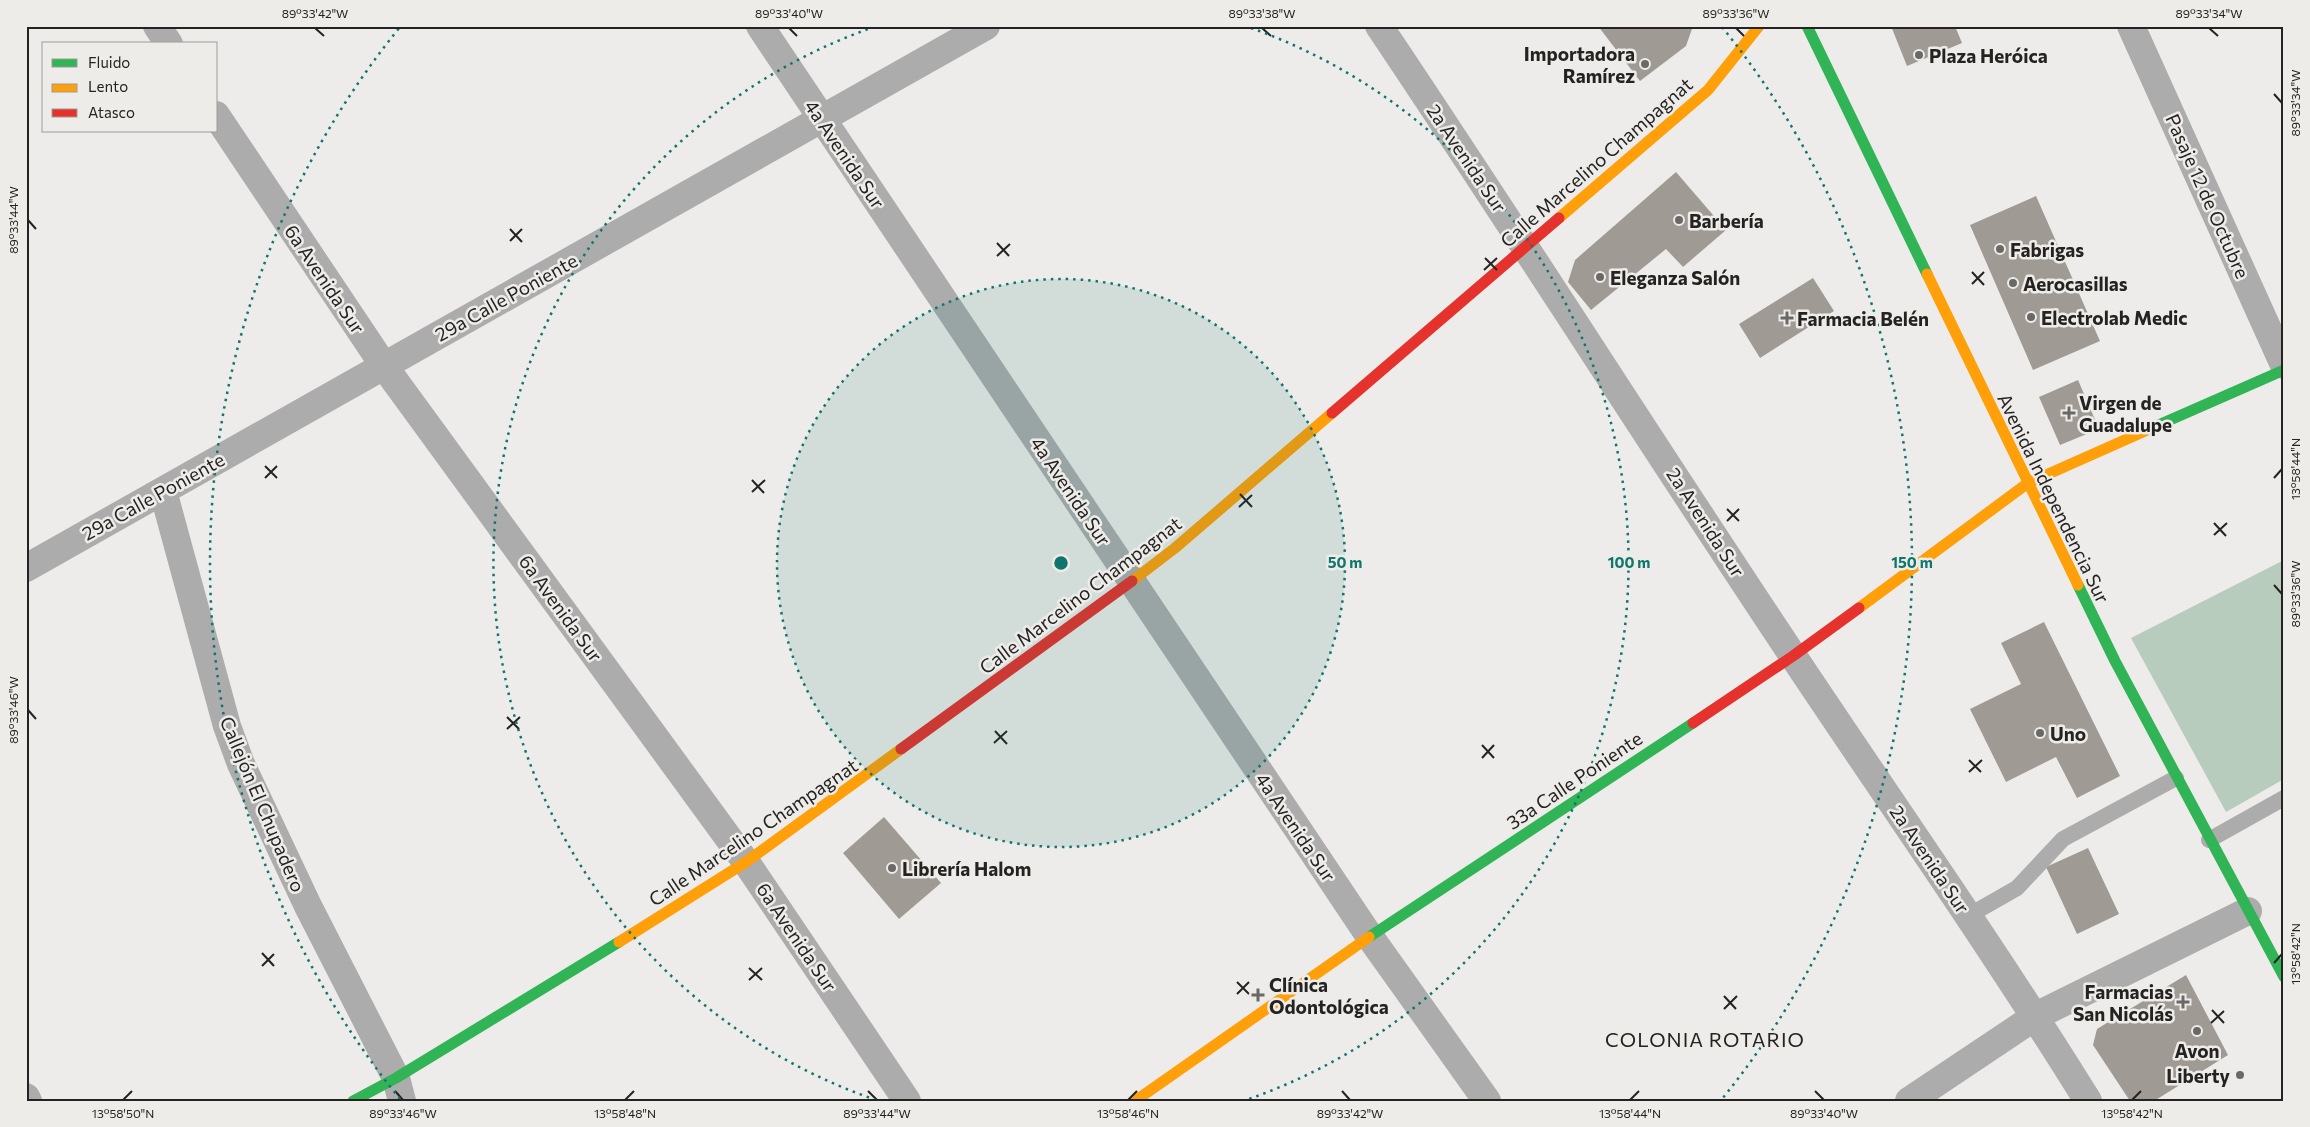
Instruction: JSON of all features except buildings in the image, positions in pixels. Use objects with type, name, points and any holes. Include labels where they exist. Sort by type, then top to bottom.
[{"type":"street","points":[[157,26],[168,42]]},
{"type":"street","name":"4a Avenida Sur","points":[[760,26],[1370,937],[1487,1101]]},
{"type":"street","name":"29a Calle Poniente","points":[[26,568],[986,26]]},
{"type":"street","name":"2a Avenida Sur","points":[[1379,26],[1526,245],[1793,656],[2036,1016],[2088,1101]]},
{"type":"street","name":"Calle Marcelino Champagnat","points":[[353,1101],[399,1090],[582,966],[746,862],[1132,581],[1175,548],[1708,90],[1759,26]]},
{"type":"street","name":"Avenida Independencia Sur","points":[[1807,26],[2115,661],[2209,840],[2284,977]]},
{"type":"street","name":"Pasaje 12 de Octubre","points":[[2131,26],[2284,365]]},
{"type":"street","name":"6a Avenida Sur","points":[[218,118],[384,366],[746,862],[907,1101]]},
{"type":"street","name":"33a Calle Poniente","points":[[1135,1101],[1370,937],[1793,656],[2028,483],[2284,370]]},
{"type":"street","name":"Callejón El Chupadero","points":[[163,491],[227,726],[241,764],[308,906],[399,1090]]},
{"type":"street","points":[[1909,1101],[2036,1016],[2248,911]]},
{"type":"street","points":[[26,1097],[28,1101]]},
{"type":"lane","points":[[1968,916],[2017,888],[2063,839],[2176,778]]},
{"type":"lane","points":[[2209,840],[2284,798]]},
{"type":"green space","points":[[2284,560],[2284,779],[2226,812],[2131,638]]},
{"type":"traffic: fast","points":[[1807,26],[1927,274]]},
{"type":"traffic: fast","points":[[2154,427],[2284,370]]},
{"type":"traffic: fast","points":[[2078,585],[2115,661],[2284,977]]},
{"type":"traffic: fast","points":[[1369,937],[1693,723]]},
{"type":"traffic: fast","points":[[353,1101],[396,1078],[619,942]]},
{"type":"traffic: slow","points":[[1559,218],[1708,90],[1759,26]]},
{"type":"traffic: slow","points":[[1927,274],[2078,585]]},
{"type":"traffic: slow","points":[[1132,581],[1175,548],[1332,413]]},
{"type":"traffic: slow","points":[[1859,608],[2028,483],[2154,427]]},
{"type":"traffic: slow","points":[[619,942],[746,862],[901,749]]},
{"type":"traffic: slow","points":[[1135,1101],[1369,937]]},
{"type":"traffic: jam","points":[[1332,413],[1559,218]]},
{"type":"traffic: jam","points":[[901,749],[1132,581]]},
{"type":"traffic: jam","points":[[1693,723],[1793,656],[1859,608]]},
{"type":"place","name":"Plaza Heróica","points":[[1919,55]]},
{"type":"place","name":"Importadora Ramírez","points":[[1645,64]]},
{"type":"place","name":"Barbería","points":[[1679,220]]},
{"type":"place","name":"Fabrigas","points":[[2000,249]]},
{"type":"place","name":"Eleganza Salón","points":[[1600,277]]},
{"type":"place","name":"Aerocasillas","points":[[2013,283]]},
{"type":"place","name":"Electrolab Medic","points":[[2031,317]]},
{"type":"place","name":"Farmacia Belén","points":[[1787,318]]},
{"type":"place","name":"Virgen de Guadalupe","points":[[2069,413]]},
{"type":"place","name":"Uno","points":[[2040,733]]},
{"type":"place","name":"Librería Halom","points":[[892,868]]},
{"type":"place","name":"Clínica Odontológica","points":[[1258,995]]},
{"type":"place","name":"Farmacias San Nicolás","points":[[2183,1002]]},
{"type":"place","name":"Avon","points":[[2197,1031]]},
{"type":"place","name":"Liberty","points":[[2240,1075]]},
{"type":"district","name":"COLONIA ROTARIO","points":[[1705,1039]]}]
